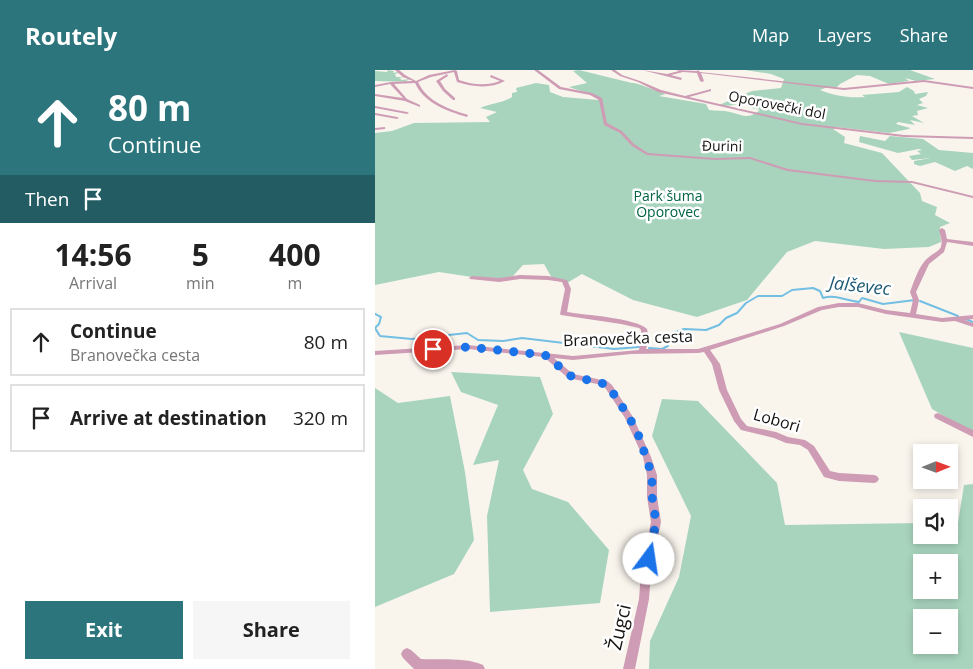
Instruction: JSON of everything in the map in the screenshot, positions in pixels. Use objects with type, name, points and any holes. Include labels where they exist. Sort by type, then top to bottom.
[{"type":"street","points":[[397,70],[416,82],[427,96],[447,110],[467,116]]},
{"type":"street","name":"Đurini","points":[[536,70],[560,88],[591,94],[601,99],[605,124],[621,132],[633,145],[647,154],[715,159],[750,158],[787,170],[875,181],[912,182],[973,197]]},
{"type":"street","name":"Oporovečki dol","points":[[613,70],[619,75],[637,80],[654,90],[802,124],[904,136],[973,138]]},
{"type":"street","points":[[644,70],[681,79]]},
{"type":"street","points":[[667,75],[680,70],[698,71],[844,89]]},
{"type":"street","points":[[375,86],[416,82],[430,76],[453,71]]},
{"type":"street","points":[[453,71],[458,81],[477,86],[503,81],[491,76]]},
{"type":"street","points":[[453,71],[438,81],[454,99]]},
{"type":"street","points":[[698,71],[702,81]]},
{"type":"street","points":[[830,91],[871,88],[909,81],[938,82],[973,88]]},
{"type":"street","points":[[391,83],[406,100]]},
{"type":"street","points":[[683,98],[710,90]]},
{"type":"street","points":[[375,95],[406,100],[419,106]]},
{"type":"street","points":[[375,107],[407,113]]},
{"type":"street","points":[[375,114],[397,118]]},
{"type":"street","points":[[375,128],[384,128]]},
{"type":"street","points":[[913,316],[916,300],[913,292],[921,270],[932,257],[942,251],[945,240],[942,230]]},
{"type":"street","points":[[945,240],[973,244]]},
{"type":"street","points":[[472,278],[499,280],[521,277],[565,281],[568,289],[563,314],[621,322],[641,327],[644,329],[645,339],[642,352]]},
{"type":"street","name":"Branovečka cesta","points":[[375,353],[468,347],[573,358],[642,352],[688,352],[706,350],[782,325],[820,308],[839,305],[858,305],[942,320],[973,316]]},
{"type":"street","points":[[959,318],[973,325]]},
{"type":"street","name":"Lobori","points":[[706,350],[716,364],[723,390],[738,421],[744,428],[776,435],[786,440],[802,442],[811,448],[827,474],[839,477],[874,479]]},
{"type":"street","name":"Branovečka cesta","points":[[545,355],[571,376],[605,384],[609,387],[638,434],[652,475]]},
{"type":"street","points":[[938,416],[973,434]]},
{"type":"street","name":"Žugci","points":[[629,669],[644,599],[646,571],[655,533],[656,522],[652,496],[652,475]]},
{"type":"street","points":[[407,654],[418,666],[457,666],[479,669]]},
{"type":"green space","points":[[388,70],[394,71],[393,73],[398,72],[395,74],[396,77],[404,77],[399,78],[402,80],[410,79],[406,81],[415,82],[375,81],[375,71],[387,72]]},
{"type":"green space","name":"Park šuma Oporovec","points":[[579,70],[638,84],[666,94],[659,96],[706,104],[709,110],[727,111],[745,116],[752,115],[760,110],[748,107],[753,104],[749,103],[728,106],[719,105],[752,91],[781,88],[784,79],[771,74],[745,70],[910,70],[935,79],[916,81],[905,78],[909,81],[889,84],[870,76],[857,75],[836,88],[820,90],[836,95],[853,97],[899,92],[907,87],[914,91],[915,94],[928,92],[926,96],[919,99],[923,103],[917,105],[928,108],[917,111],[918,115],[912,116],[924,123],[910,120],[915,125],[898,122],[896,124],[909,129],[889,133],[836,127],[833,129],[845,137],[844,143],[882,153],[920,193],[922,201],[937,207],[935,215],[950,223],[940,227],[941,242],[929,247],[884,249],[815,241],[787,252],[747,300],[697,317],[633,300],[582,274],[567,283],[553,280],[544,264],[523,265],[513,276],[492,280],[439,272],[375,285],[375,133],[392,131],[414,123],[490,122],[486,117],[497,112],[480,108],[512,97],[512,93],[517,92],[516,88],[536,83],[549,85],[550,92],[563,97],[599,100],[596,96],[569,87],[587,83],[573,71]]},
{"type":"green space","points":[[860,136],[885,141],[890,136],[923,139],[939,150],[973,153],[973,169],[967,166],[955,171],[935,162],[920,166],[914,164],[914,161],[931,158],[912,160],[909,156],[921,154],[917,151],[922,150],[898,153],[859,142]]},
{"type":"green space","points":[[899,332],[973,348],[973,433],[932,409]]},
{"type":"green space","points":[[451,372],[540,377],[553,414],[523,470],[532,489],[568,502],[609,550],[600,603],[490,612],[487,516],[499,460],[473,465],[498,405],[461,392]]},
{"type":"green space","points":[[375,388],[398,403],[450,396],[465,472],[474,540],[454,574],[375,607]]},
{"type":"green space","points":[[662,399],[698,401],[777,483],[785,525],[913,523],[913,544],[958,544],[958,523],[964,485],[973,484],[973,669],[649,669],[650,641],[679,577],[691,516],[652,436]]},
{"type":"waterway","name":"Jalševec","points":[[649,348],[662,349],[668,346],[668,335],[684,329],[706,330],[719,325],[726,318],[737,313],[746,303],[758,296],[782,296],[792,290],[813,288],[820,291],[823,298],[837,297],[859,302],[862,298],[883,304],[915,300]]},
{"type":"waterway","name":"Jalševec","points":[[920,301],[958,316]]},
{"type":"waterway","name":"Jalševec","points":[[375,314],[381,317],[379,324],[375,328],[380,336],[412,339],[467,333],[478,340],[503,341],[522,338],[614,349],[639,347]]},
{"type":"waterway","name":"Jalševec","points":[[966,319],[973,322]]},
{"type":"route","points":[[433,349],[468,347],[545,355],[557,363],[566,374],[597,381],[609,387],[638,434],[652,475],[652,496],[656,522],[649,559]]}]
